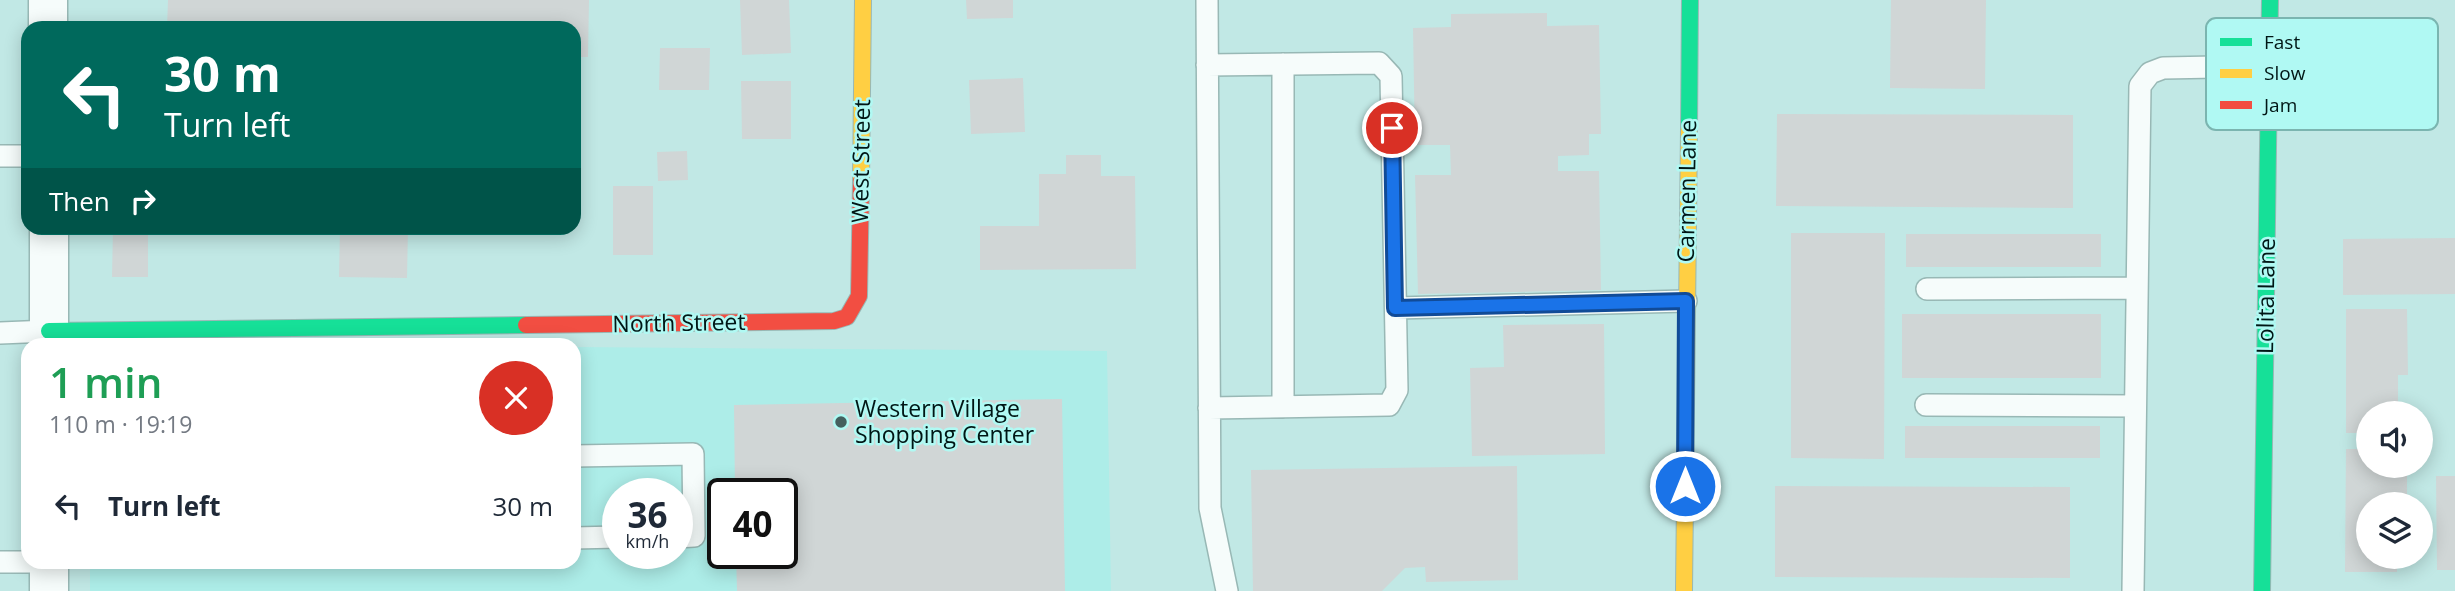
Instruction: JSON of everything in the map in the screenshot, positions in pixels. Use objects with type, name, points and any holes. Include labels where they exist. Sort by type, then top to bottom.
[{"type":"street","points":[[48,0],[48,21]]},
{"type":"street","name":"West Street","points":[[846,317],[859,296],[863,0]]},
{"type":"street","name":"Carmen Lane","points":[[1684,591],[1690,0]]},
{"type":"street","name":"Lolita Lane","points":[[2270,0],[2270,18]]},
{"type":"street","name":"Lolita Lane","points":[[2262,591],[2268,130]]},
{"type":"street","points":[[49,235],[49,338]]},
{"type":"street","name":"North Street","points":[[49,338],[834,321],[846,317]]},
{"type":"street","points":[[49,569],[49,591]]},
{"type":"lane","points":[[1207,0],[1210,508],[1227,591]]},
{"type":"lane","points":[[1208,65],[1379,63],[1391,76],[1397,390],[1389,405],[1209,408]]},
{"type":"lane","points":[[1283,64],[1283,407]]},
{"type":"lane","points":[[2133,591],[2140,86],[2150,72],[2164,68],[2206,67]]},
{"type":"lane","points":[[0,156],[21,156]]},
{"type":"lane","points":[[1927,289],[2136,288]]},
{"type":"lane","points":[[1395,308],[1686,301]]},
{"type":"lane","points":[[0,333],[49,338]]},
{"type":"lane","points":[[1926,405],[2134,406]]},
{"type":"lane","points":[[581,456],[693,454],[693,536]]},
{"type":"lane","points":[[581,538],[602,537]]},
{"type":"lane","points":[[0,562],[21,562]]},
{"type":"shaded area","name":"Western Village Shopping Center","points":[[581,347],[1107,351],[1111,591],[90,591],[90,569],[581,569]]},
{"type":"building","points":[[168,0],[589,0],[588,57],[581,57],[581,21],[167,21]]},
{"type":"building","points":[[740,0],[789,0],[791,53],[742,55]]},
{"type":"building","points":[[966,0],[1013,0],[1013,18],[967,19]]},
{"type":"building","points":[[1891,0],[1986,0],[1985,89],[1890,88]]},
{"type":"building","points":[[1547,13],[1547,26],[1599,25],[1601,134],[1589,134],[1589,155],[1558,156],[1558,171],[1599,171],[1601,290],[1418,294],[1415,175],[1451,175],[1450,145],[1415,145],[1413,28],[1451,27],[1451,14]]},
{"type":"building","points":[[660,48],[710,48],[709,90],[659,90]]},
{"type":"building","points":[[1023,78],[1025,132],[971,134],[969,80]]},
{"type":"building","points":[[741,81],[791,81],[791,139],[742,139]]},
{"type":"building","points":[[1777,114],[2073,115],[2073,208],[1776,206]]},
{"type":"building","points":[[687,151],[688,180],[658,181],[657,152]]},
{"type":"building","points":[[1066,155],[1101,155],[1101,176],[1135,176],[1136,269],[980,270],[980,226],[1039,226],[1039,174],[1066,174]]},
{"type":"building","points":[[613,186],[653,186],[653,255],[613,255]]},
{"type":"building","points":[[1791,233],[1885,233],[1884,459],[1791,458]]},
{"type":"building","points":[[1906,234],[2101,234],[2101,267],[1906,267]]},
{"type":"building","points":[[113,235],[148,235],[148,277],[112,277]]},
{"type":"building","points":[[340,235],[408,235],[407,278],[339,277]]},
{"type":"building","points":[[2455,238],[2455,294],[2343,295],[2343,239]]},
{"type":"building","points":[[2346,309],[2407,309],[2408,375],[2398,375],[2398,401],[2356,401],[2356,433],[2346,433]]},
{"type":"building","points":[[1902,314],[2101,314],[2101,378],[1902,378]]},
{"type":"building","points":[[1604,324],[1605,454],[1472,456],[1470,368],[1504,367],[1503,325]]},
{"type":"building","points":[[1062,399],[1065,591],[737,591],[736,569],[798,569],[798,478],[735,478],[734,405]]},
{"type":"building","points":[[1905,426],[2100,426],[2100,458],[1905,458]]},
{"type":"building","points":[[2346,449],[2356,449],[2356,478],[2407,478],[2407,492],[2356,492],[2356,569],[2397,569],[2397,572],[2345,572]]},
{"type":"building","points":[[1517,466],[1518,580],[1426,582],[1425,567],[1405,568],[1382,591],[1253,591],[1251,470]]},
{"type":"building","points":[[2436,476],[2455,476],[2455,570],[2437,570]]},
{"type":"building","points":[[1775,486],[2070,487],[2070,578],[1775,577]]},
{"type":"traffic: fast","points":[[1689,130],[1690,0]]},
{"type":"traffic: fast","points":[[2270,0],[2270,18]]},
{"type":"traffic: fast","points":[[2262,591],[2268,130]]},
{"type":"traffic: fast","points":[[49,331],[526,325]]},
{"type":"traffic: slow","points":[[861,181],[863,0]]},
{"type":"traffic: slow","points":[[1684,591],[1689,130]]},
{"type":"traffic: jam","points":[[526,325],[834,321],[847,317],[859,296],[861,181]]},
{"type":"place","name":"Western Village Shopping Center","points":[[841,422]]},
{"type":"route","points":[[1392,128],[1395,308],[1686,301],[1685,486]]}]
